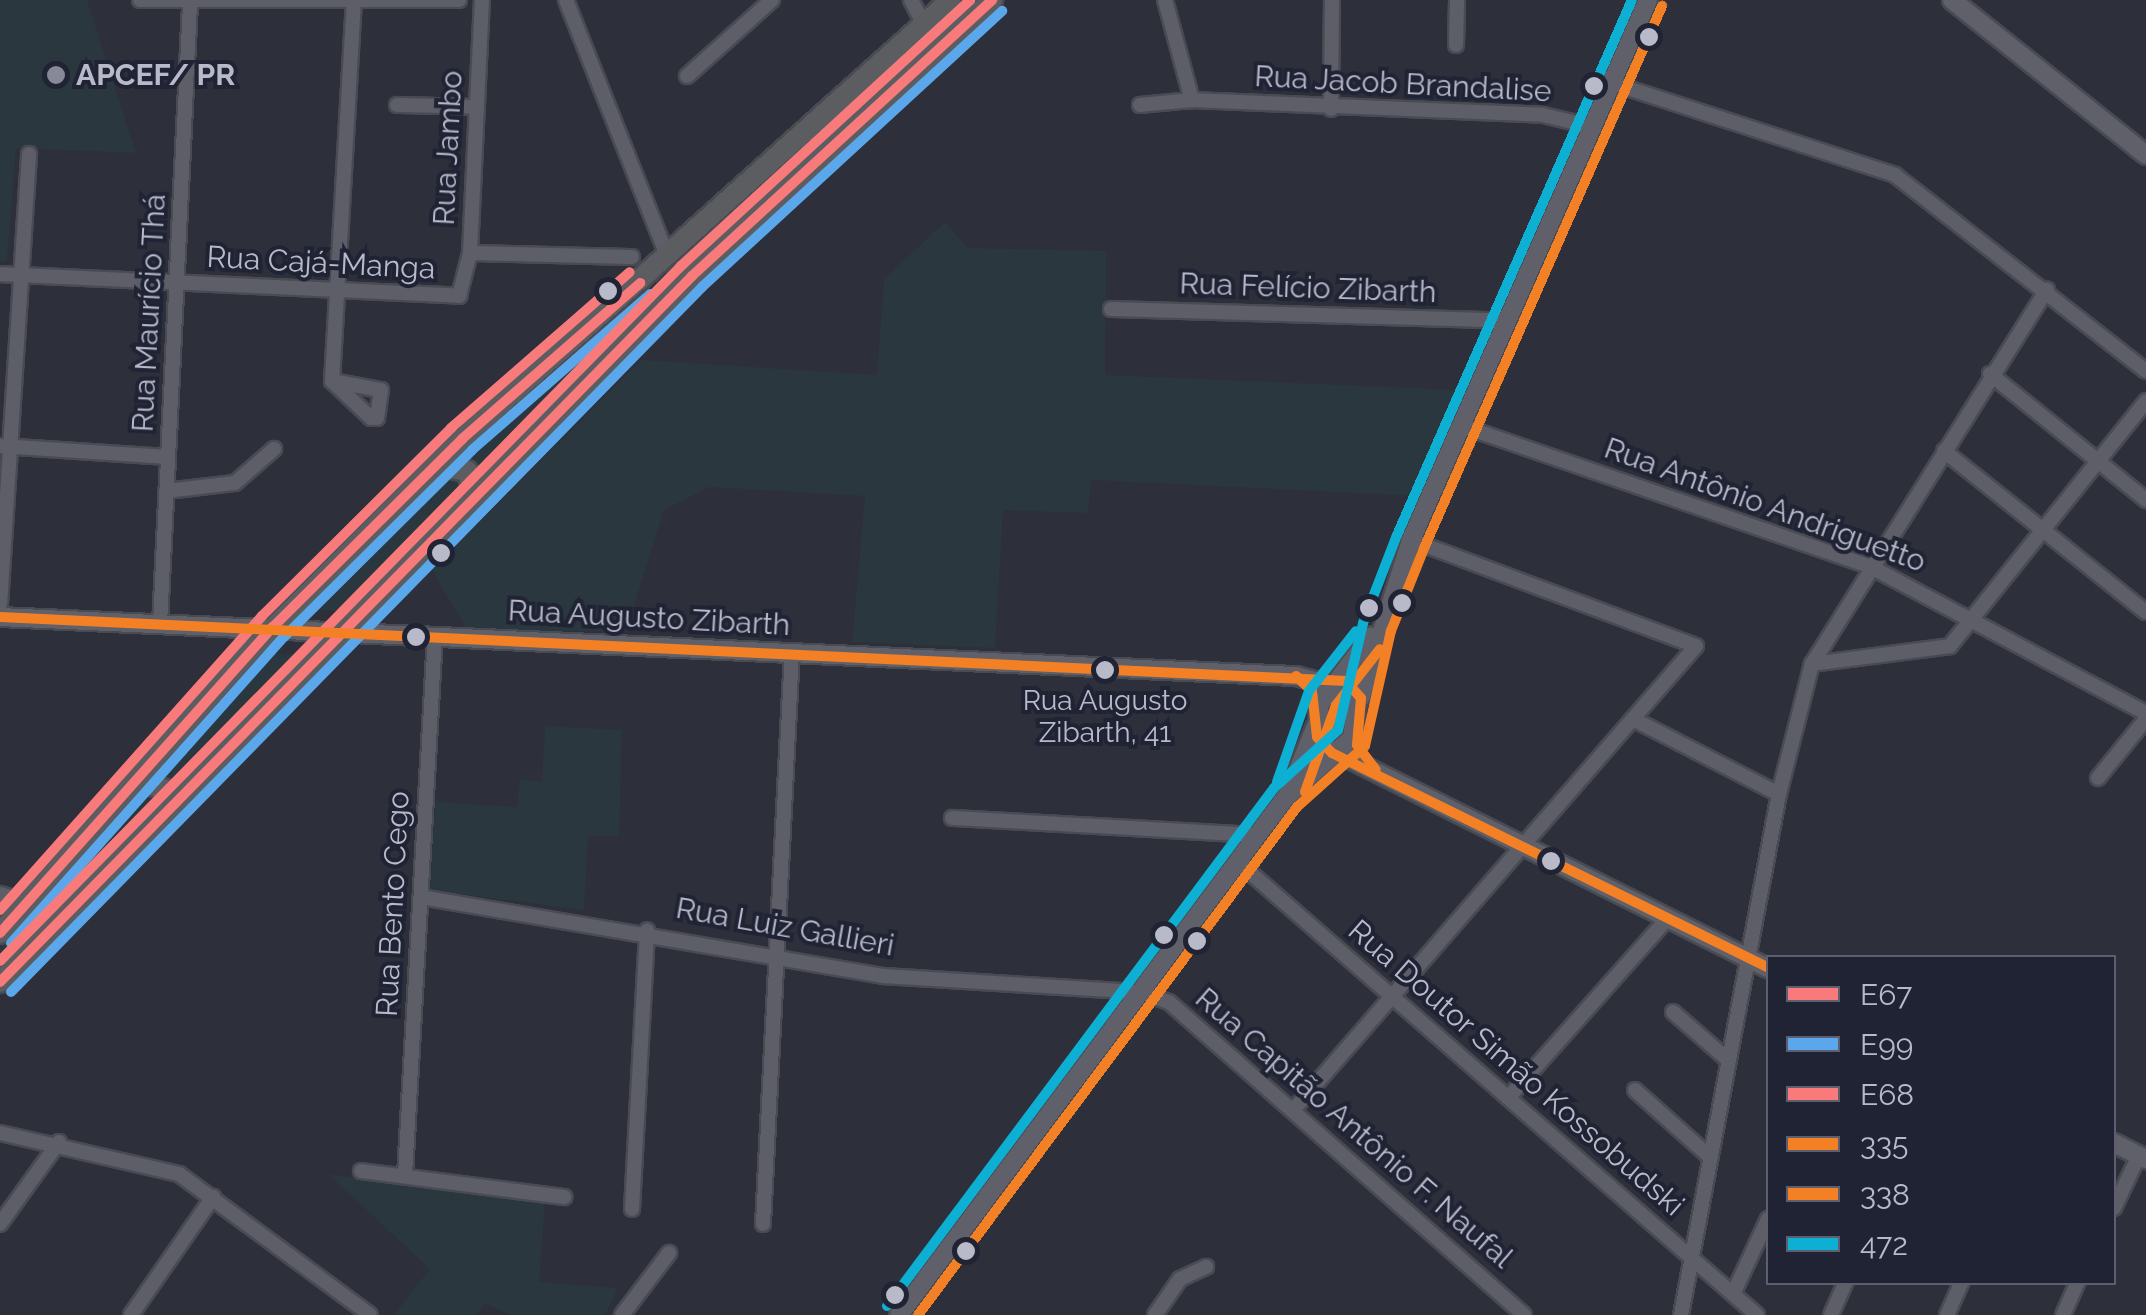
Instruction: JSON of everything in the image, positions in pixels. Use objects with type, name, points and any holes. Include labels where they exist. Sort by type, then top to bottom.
[{"type":"highway","points":[[0,933],[273,627],[436,464],[951,0]]},
{"type":"highway","points":[[0,982],[712,256],[992,0]]},
{"type":"highway","points":[[896,88],[904,65],[927,42],[925,26]]},
{"type":"highway","points":[[436,464],[467,471],[475,496]]},
{"type":"highway","points":[[154,758],[152,785],[182,796]]},
{"type":"main road","points":[[1376,770],[1362,758],[1356,727],[1377,627],[1504,321],[1648,0]]},
{"type":"main road","points":[[1952,0],[2146,155]]},
{"type":"main road","name":"Rua Augusto Zibarth","points":[[0,617],[346,628],[1296,676],[1336,684]]},
{"type":"main road","points":[[1286,796],[1316,720],[1336,684],[1377,627]]},
{"type":"main road","points":[[1296,676],[1312,691],[1316,720],[1334,752],[1766,967]]},
{"type":"main road","points":[[1336,684],[1354,684],[1360,698]]},
{"type":"main road","points":[[899,1315],[1286,796],[1356,727]]},
{"type":"main road","points":[[2116,1144],[2143,1157]]},
{"type":"street","points":[[140,0],[190,5],[460,0]]},
{"type":"street","name":"Rua Jambo","points":[[459,296],[470,253],[482,0]]},
{"type":"street","points":[[566,0],[668,257]]},
{"type":"street","points":[[687,76],[772,0]]},
{"type":"street","points":[[911,0],[925,26]]},
{"type":"street","points":[[1165,0],[1192,100]]},
{"type":"street","points":[[1331,109],[1332,0]]},
{"type":"street","points":[[1456,45],[1457,0]]},
{"type":"street","points":[[332,381],[354,3]]},
{"type":"street","name":"Rua Maurício Thá","points":[[160,624],[180,283],[190,5]]},
{"type":"street","points":[[1608,82],[1864,160],[2046,290],[2146,371]]},
{"type":"street","name":"Rua Jacob Brandalise","points":[[1140,105],[1192,100],[1331,109],[1543,115],[1590,126]]},
{"type":"street","points":[[397,104],[477,106]]},
{"type":"street","points":[[0,604],[4,446],[28,154]]},
{"type":"street","points":[[470,253],[632,257]]},
{"type":"street","name":"Rua Cajá-Manga","points":[[0,274],[459,296]]},
{"type":"street","points":[[1681,1315],[1778,794],[1812,664],[2046,290]]},
{"type":"street","name":"Rua Felício Zibarth","points":[[1110,309],[1504,321]]},
{"type":"street","points":[[1990,374],[2146,500]]},
{"type":"street","points":[[1812,664],[1950,646],[2146,401]]},
{"type":"street","name":"Rua Antônio Andriguetto","points":[[1462,426],[1871,567],[1976,617],[2146,716]]},
{"type":"street","points":[[4,446],[168,456]]},
{"type":"street","points":[[166,490],[235,482],[274,449]]},
{"type":"street","points":[[1944,450],[2146,612]]},
{"type":"street","points":[[1296,1106],[1394,998],[1696,646],[1410,540]]},
{"type":"street","name":"Rua Bento Cego","points":[[405,1175],[435,635]]},
{"type":"street","points":[[763,1224],[792,652]]},
{"type":"street","points":[[2098,778],[2146,716]]},
{"type":"street","points":[[1633,719],[1778,794]]},
{"type":"street","points":[[952,818],[1258,834]]},
{"type":"street","name":"Rua Doutor Simão Kossobudski","points":[[1238,862],[1757,1315]]},
{"type":"street","points":[[0,894],[27,902]]},
{"type":"street","name":"Rua Luiz Gallieri","points":[[421,897],[647,930],[884,976],[1141,992]]},
{"type":"street","points":[[1508,1098],[1666,920]]},
{"type":"street","points":[[632,1209],[647,930]]},
{"type":"street","name":"Rua Capitão Antônio F. Naufal","points":[[1141,992],[1169,1002],[1296,1106],[1524,1315]]},
{"type":"street","points":[[1673,1012],[1728,1060]]},
{"type":"street","points":[[1635,1090],[1710,1157]]},
{"type":"street","points":[[0,1133],[149,1163],[213,1197],[370,1315]]},
{"type":"street","points":[[0,1224],[59,1142]]},
{"type":"street","points":[[2116,1204],[2143,1157]]},
{"type":"street","points":[[361,1171],[564,1197]]},
{"type":"street","points":[[131,1315],[213,1197]]},
{"type":"street","points":[[1733,1294],[1766,1223]]},
{"type":"street","points":[[622,1315],[669,1252]]},
{"type":"street","points":[[1154,1315],[1180,1279],[1206,1267]]},
{"type":"street","points":[[1830,1315],[1845,1285]]},
{"type":"street","points":[[1947,1315],[1961,1285]]},
{"type":"street","points":[[2063,1315],[2077,1285]]},
{"type":"shaded area","name":"APCEF/ PR","points":[[0,0],[87,0],[136,153],[16,148],[7,261],[0,261]]},
{"type":"shaded area","points":[[829,120],[835,128],[803,161],[477,479],[438,463],[585,346]]},
{"type":"shaded area","points":[[945,222],[968,248],[1106,251],[1105,375],[1458,390],[1418,496],[1091,480],[1088,513],[1003,510],[995,648],[852,642],[865,496],[709,487],[664,510],[626,631],[468,631],[432,570],[641,360],[877,375],[884,279]]},
{"type":"shaded area","points":[[442,472],[461,481],[454,500],[338,611],[310,609]]},
{"type":"shaded area","points":[[262,653],[313,655],[180,788],[156,775]]},
{"type":"shaded area","points":[[545,726],[622,730],[619,836],[588,836],[584,910],[430,890],[435,802],[517,807],[520,779],[542,782]]},
{"type":"shaded area","points":[[143,779],[147,794],[168,806],[0,972],[0,935]]},
{"type":"shaded area","points":[[328,1174],[545,1203],[539,1282],[618,1288],[605,1315],[510,1315],[485,1303],[477,1315],[394,1315],[430,1269]]},
{"type":"transit line","name":"E68","points":[[0,961],[681,266],[970,0]]},
{"type":"transit line","name":"E67","points":[[0,982],[692,276],[992,0]]},
{"type":"transit line","name":"472","points":[[887,1306],[1274,788],[1338,730],[1363,623],[1397,535],[1632,0]]},
{"type":"transit line","name":"338","points":[[918,1315],[1297,807],[1365,746],[1391,631],[1425,546],[1662,6]]},
{"type":"transit line","name":"E99","points":[[11,992],[702,287],[1002,11]]},
{"type":"transit line","name":"E68","points":[[0,910],[262,616],[451,428],[630,272]]},
{"type":"transit line","name":"E67","points":[[0,933],[273,627],[462,439],[640,283]]},
{"type":"transit line","name":"E99","points":[[11,943],[284,637],[472,450],[650,294]]},
{"type":"transit line","name":"335","points":[[0,617],[1346,681],[1361,698],[1357,745],[1376,770]]},
{"type":"transit line","name":"472","points":[[1277,782],[1309,691],[1356,631]]},
{"type":"transit line","name":"338","points":[[1305,792],[1336,705],[1380,649]]},
{"type":"transit line","name":"335","points":[[1296,676],[1312,691],[1317,737],[1332,753],[1766,967]]},
{"type":"place","name":"APCEF/ PR","points":[[56,75]]},
{"type":"place","name":"Rua Augusto Zibarth, 41","points":[[1105,670]]}]
